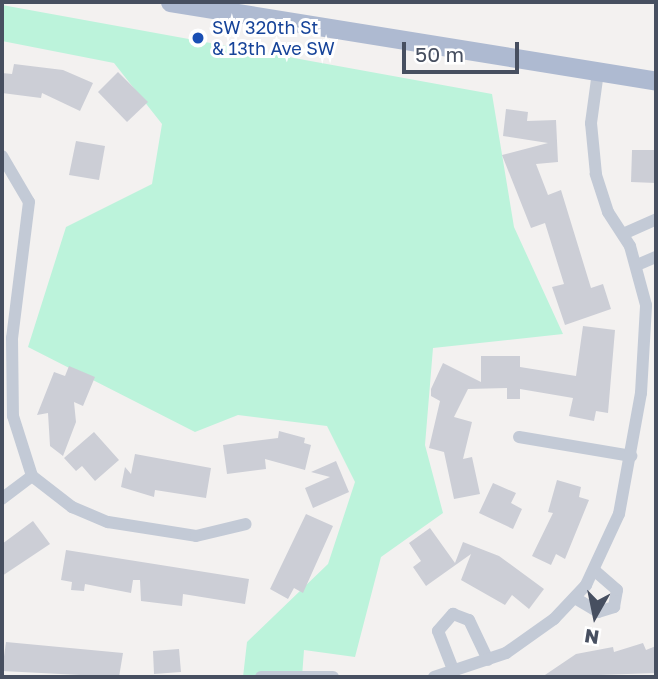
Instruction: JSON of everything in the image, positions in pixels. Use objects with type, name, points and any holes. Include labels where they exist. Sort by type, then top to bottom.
[{"type":"main road","points":[[170,2],[656,81]]},
{"type":"street","points":[[434,677],[488,660],[531,638],[575,598],[595,571],[619,514],[631,456],[646,341],[637,265],[601,194],[591,150],[598,72]]},
{"type":"street","points":[[2,156],[29,202],[7,337],[13,416],[32,475],[72,508],[108,522],[196,536],[246,524]]},
{"type":"street","points":[[623,234],[656,219]]},
{"type":"street","points":[[637,265],[656,257]]},
{"type":"street","points":[[519,437],[631,456]]},
{"type":"street","points":[[2,499],[32,475]]},
{"type":"street","points":[[575,598],[598,612],[614,607],[617,590],[595,571]]},
{"type":"street","points":[[454,672],[438,631],[447,616],[469,620],[488,660]]},
{"type":"street","points":[[261,677],[333,677]]},
{"type":"green space","points":[[2,5],[492,94],[514,227],[563,334],[433,348],[425,445],[443,513],[381,557],[355,657],[304,650],[302,677],[243,677],[247,642],[328,564],[355,482],[327,426],[238,415],[195,432],[28,347],[66,227],[152,184],[162,124],[114,63],[2,41]]},
{"type":"building","points":[[14,64],[63,70],[93,83],[80,111],[42,93],[41,98],[2,93],[2,73],[12,74]]},
{"type":"building","points":[[118,72],[148,102],[127,122],[98,92]]},
{"type":"building","points":[[506,109],[528,112],[527,121],[556,120],[558,162],[536,164],[548,195],[561,190],[591,288],[603,284],[611,309],[565,325],[552,287],[564,284],[545,223],[531,228],[502,155],[548,143],[503,136]]},
{"type":"building","points":[[76,141],[105,146],[99,180],[69,175]]},
{"type":"building","points":[[632,150],[656,150],[656,183],[631,182]]},
{"type":"building","points":[[583,326],[615,330],[608,413],[596,411],[594,421],[569,416],[573,398],[520,389],[520,399],[507,399],[507,388],[468,389],[454,417],[472,422],[463,459],[472,457],[480,494],[454,499],[444,452],[429,448],[440,401],[431,396],[431,389],[443,363],[481,382],[481,356],[520,356],[520,367],[576,376]]},
{"type":"building","points":[[69,366],[95,377],[83,406],[74,402],[76,422],[63,456],[50,446],[48,413],[37,415],[54,372],[65,376]]},
{"type":"building","points":[[279,431],[305,438],[304,443],[311,445],[305,470],[265,459],[266,469],[227,474],[223,445],[278,438]]},
{"type":"building","points":[[94,432],[119,460],[95,481],[82,466],[76,471],[64,458]]},
{"type":"building","points":[[135,454],[211,468],[206,498],[155,490],[154,497],[121,487],[125,467],[131,474]]},
{"type":"building","points":[[336,461],[349,492],[313,508],[305,488],[330,477],[311,472]]},
{"type":"building","points":[[557,480],[581,487],[579,497],[589,500],[565,559],[556,554],[551,565],[532,556],[553,513],[548,512]]},
{"type":"building","points":[[493,483],[516,493],[511,503],[522,509],[513,529],[479,513]]},
{"type":"building","points":[[306,514],[333,526],[303,593],[294,588],[288,599],[270,589]]},
{"type":"building","points":[[33,521],[50,544],[2,576],[2,544]]},
{"type":"building","points":[[430,528],[455,563],[463,542],[499,556],[544,589],[529,609],[512,595],[505,605],[461,580],[471,554],[426,586],[413,567],[421,561],[409,543]]},
{"type":"building","points":[[66,550],[249,579],[245,604],[183,594],[182,606],[141,601],[140,580],[133,580],[131,593],[85,584],[84,591],[71,590],[72,582],[61,580]]},
{"type":"building","points":[[6,642],[123,653],[119,677],[2,671]]},
{"type":"building","points":[[643,643],[646,650],[656,646],[656,673],[542,677],[576,654],[613,647],[614,652]]},
{"type":"building","points":[[179,649],[181,672],[154,674],[153,651]]},
{"type":"place","name":"SW 320th St & 13th Ave SW","points":[[198,38]]}]
